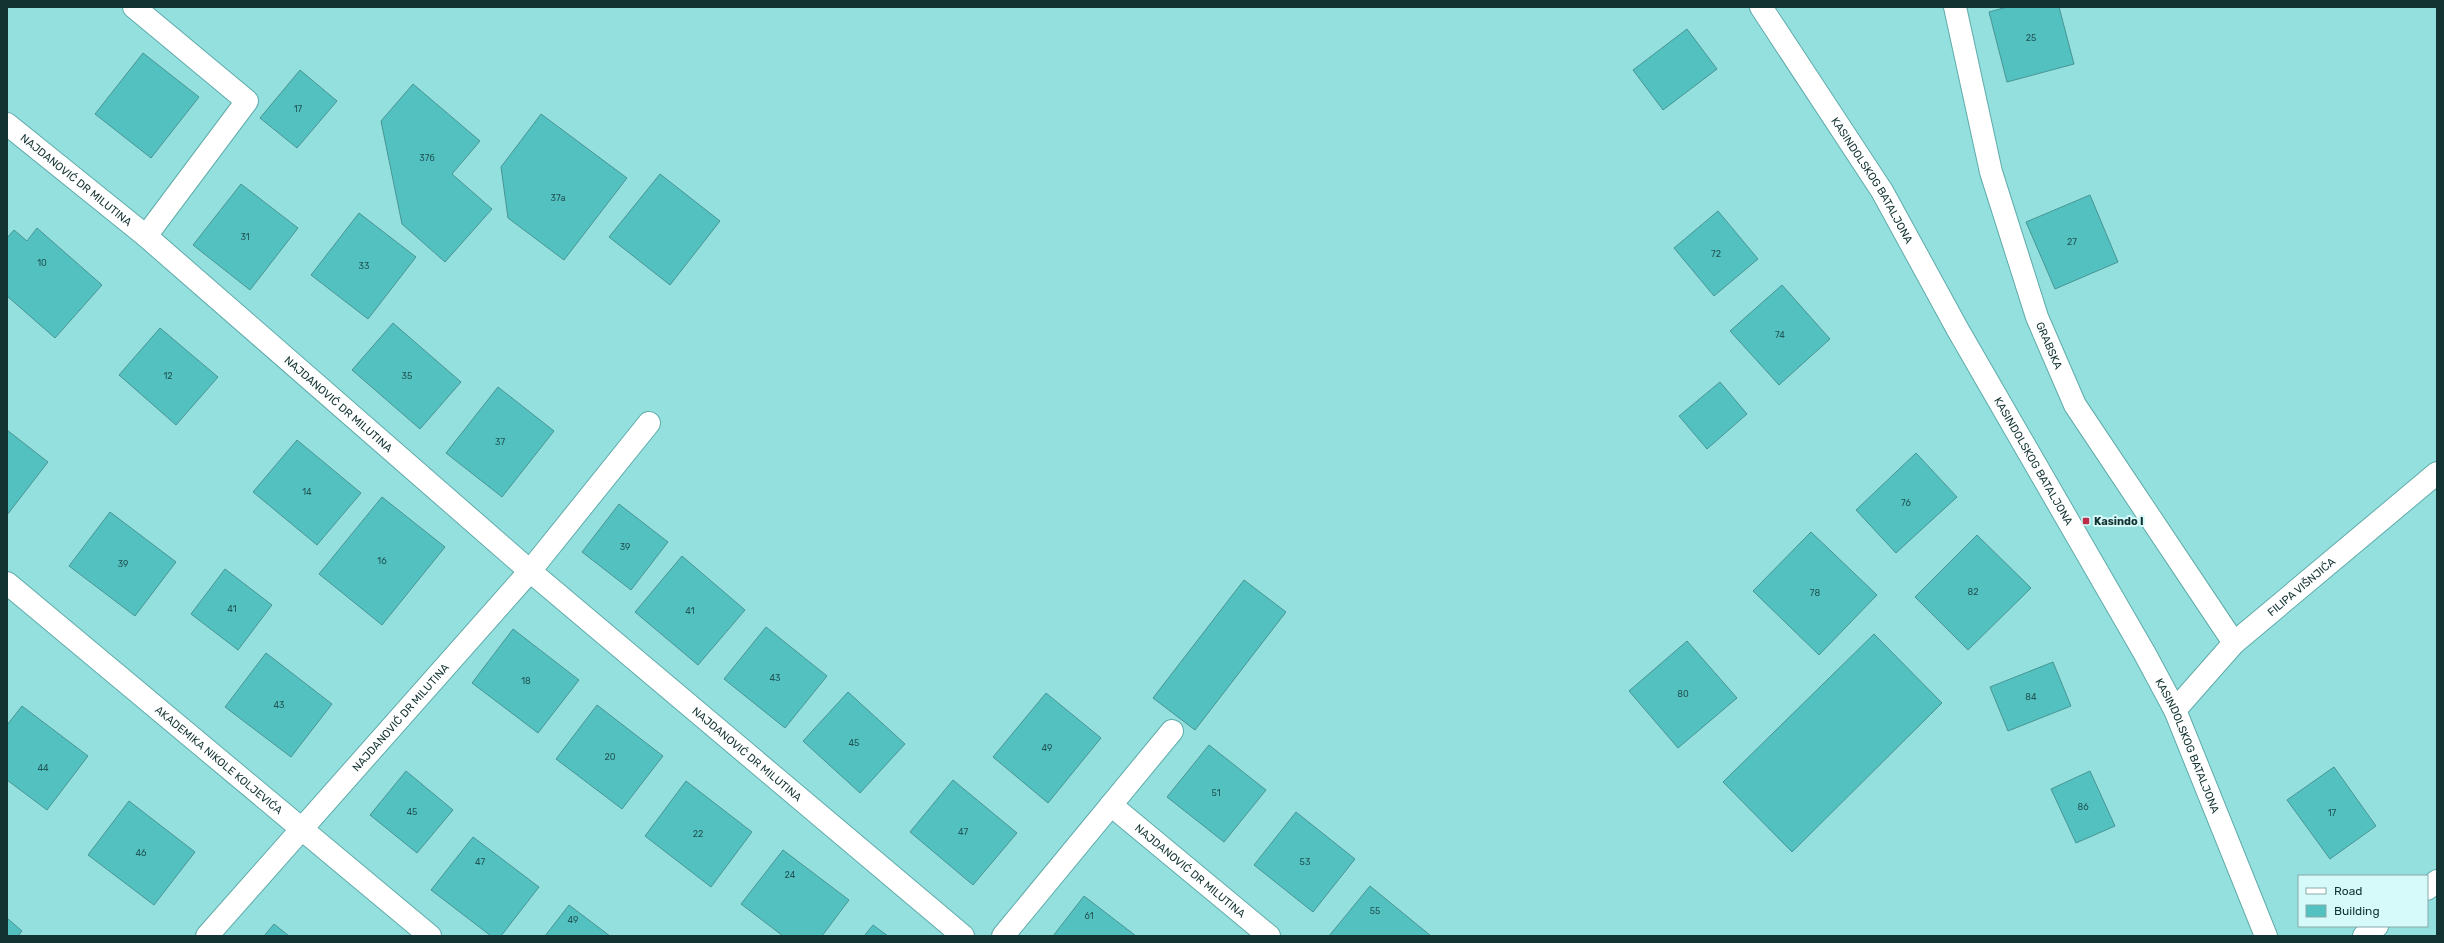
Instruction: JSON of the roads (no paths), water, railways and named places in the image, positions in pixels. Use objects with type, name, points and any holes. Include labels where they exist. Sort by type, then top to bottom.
[{"type":"street","points":[[134,7],[247,101],[146,236]]},
{"type":"street","name":"KASINDOLSKOG BATALJONA","points":[[1761,7],[1882,191],[1958,330],[2175,710],[2266,936]]},
{"type":"street","name":"GRABSKA","points":[[1955,7],[1991,172],[2037,317],[2075,405],[2234,643]]},
{"type":"street","name":"NAJDANOVIĆ DR MILUTINA","points":[[7,124],[146,236],[530,571],[963,936]]},
{"type":"street","name":"NAJDANOVIĆ DR MILUTINA","points":[[207,936],[530,571],[649,423]]},
{"type":"street","name":"FILIPA VIŠNJIĆA","points":[[2175,710],[2234,643],[2437,473]]},
{"type":"street","name":"AKADEMIKA NIKOLE KOLJEVIĆA","points":[[7,583],[304,828],[430,936]]},
{"type":"street","points":[[1003,936],[1172,731]]},
{"type":"street","name":"NAJDANOVIĆ DR MILUTINA","points":[[1111,806],[1269,936]]},
{"type":"street","points":[[2428,887],[2437,881]]},
{"type":"street","points":[[2364,936],[2376,927]]},
{"type":"place","name":"Kasindo I","points":[[2086,521]]}]
